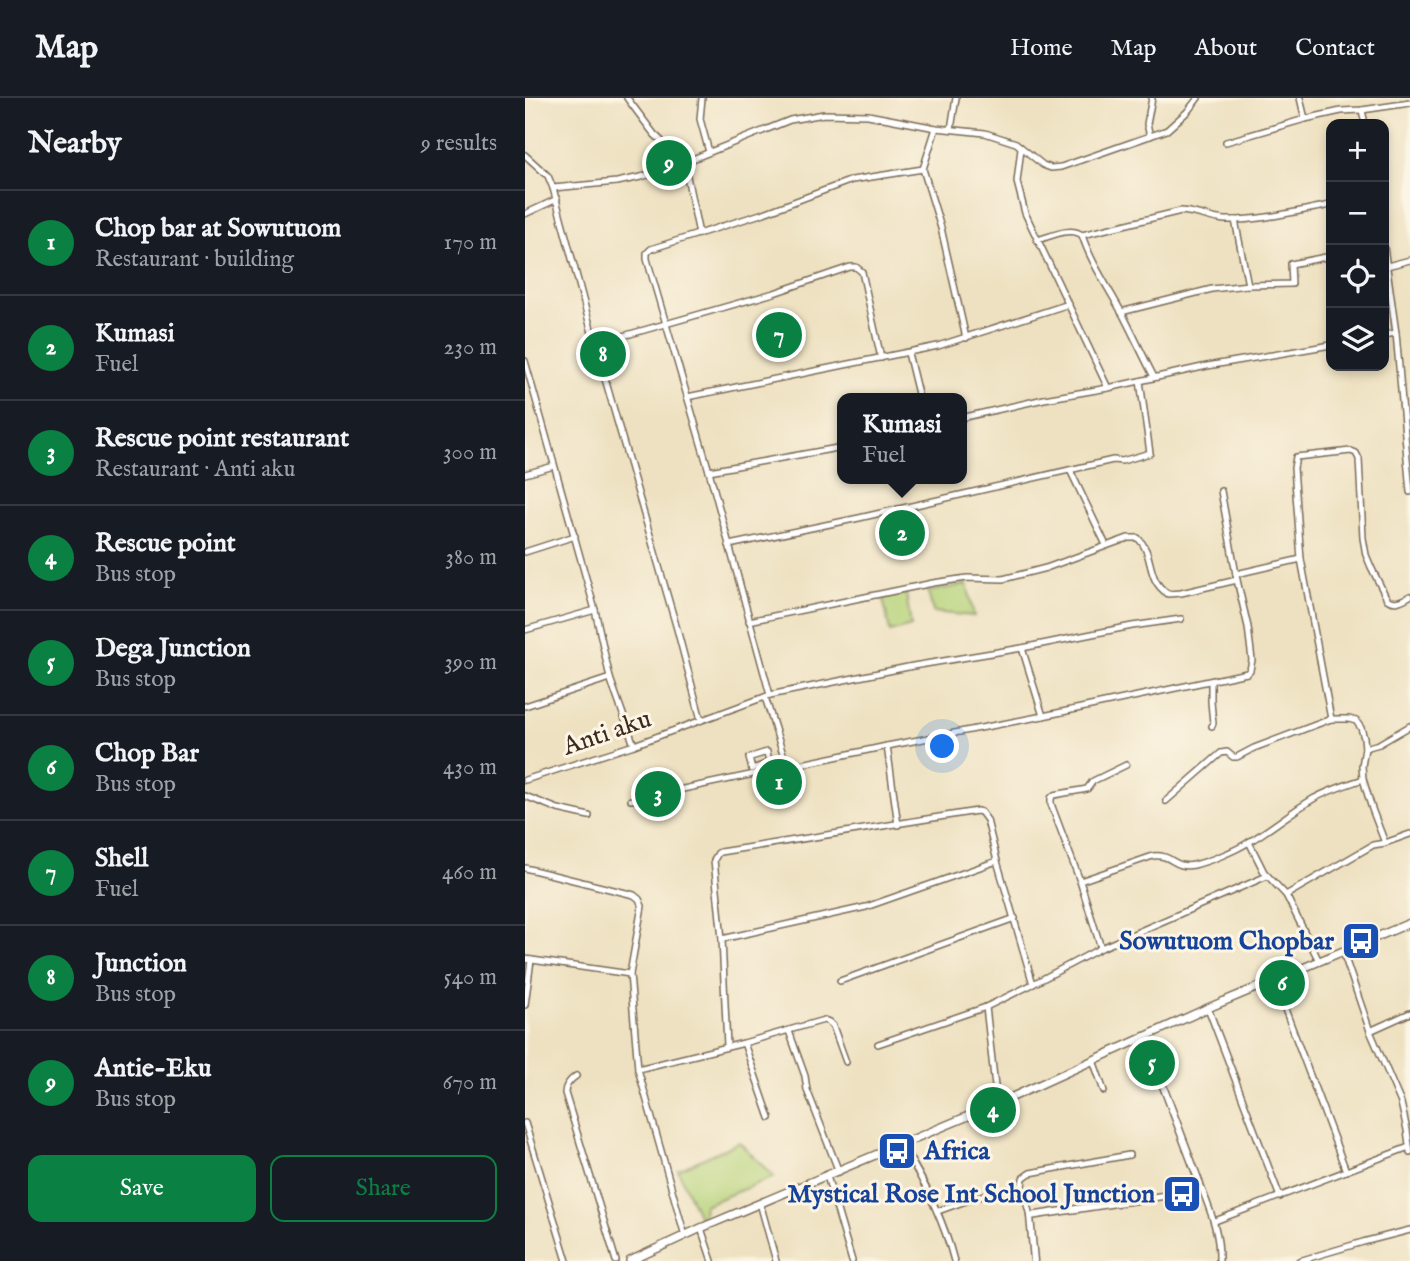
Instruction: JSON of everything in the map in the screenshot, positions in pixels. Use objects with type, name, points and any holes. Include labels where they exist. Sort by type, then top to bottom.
[{"type":"main road","points":[[630,1261],[701,1228],[997,1104],[1208,1008],[1410,923]]},
{"type":"street","points":[[627,98],[655,134],[684,162],[699,234]]},
{"type":"street","points":[[702,98],[700,119],[709,152]]},
{"type":"street","points":[[951,129],[956,98]]},
{"type":"street","points":[[1150,136],[1147,124],[1151,98]]},
{"type":"street","points":[[553,188],[617,183],[641,177],[790,120],[824,114],[868,115],[936,128],[985,133],[1016,143],[1043,165],[1051,168],[1167,130],[1198,98]]},
{"type":"street","points":[[1300,98],[1305,119]]},
{"type":"street","points":[[1226,142],[1341,111],[1362,110],[1402,101],[1410,103]]},
{"type":"street","points":[[1362,110],[1364,119]]},
{"type":"street","points":[[936,128],[923,169],[941,228],[966,338]]},
{"type":"street","points":[[1021,148],[1017,183],[1025,213],[1108,388]]},
{"type":"street","points":[[525,155],[548,176],[557,199],[701,720]]},
{"type":"street","points":[[786,766],[709,471],[647,253],[651,249],[764,213],[852,180],[923,169]]},
{"type":"street","points":[[525,214],[557,199]]},
{"type":"street","points":[[1082,234],[1181,211],[1221,220],[1235,220],[1326,206]]},
{"type":"street","points":[[1235,220],[1248,285]]},
{"type":"street","points":[[1037,240],[1071,231],[1082,234],[1096,270],[1154,377]]},
{"type":"street","points":[[1121,312],[1212,289],[1292,284],[1291,264],[1326,257]]},
{"type":"street","points":[[1389,265],[1410,260]]},
{"type":"street","points":[[595,344],[856,267],[862,272],[881,358]]},
{"type":"street","points":[[1389,281],[1410,492]]},
{"type":"street","points":[[687,397],[908,353],[966,338],[1069,304]]},
{"type":"street","points":[[1389,334],[1396,333]]},
{"type":"street","points":[[967,417],[1207,366],[1326,346]]},
{"type":"street","points":[[908,353],[918,393]]},
{"type":"street","points":[[525,361],[595,610],[610,678],[634,745]]},
{"type":"street","points":[[729,545],[859,519],[1150,453],[1140,381]]},
{"type":"street","points":[[525,394],[534,391]]},
{"type":"street","points":[[709,471],[837,448]]},
{"type":"street","points":[[1331,719],[1301,559],[1294,462],[1296,457],[1354,452],[1357,455],[1363,538],[1371,568],[1391,602],[1410,596]]},
{"type":"street","points":[[525,474],[554,466]]},
{"type":"street","points":[[1070,470],[1106,545]]},
{"type":"street","points":[[631,800],[1247,673],[1252,655],[1248,627],[1221,491]]},
{"type":"street","points":[[525,552],[575,536]]},
{"type":"street","points":[[749,621],[933,583],[967,578],[1003,579],[1046,568],[1128,538],[1137,538],[1144,545],[1156,584],[1168,594],[1181,593],[1301,559]]},
{"type":"street","points":[[525,631],[595,610]]},
{"type":"street","name":"Anti aku","points":[[525,780],[634,745],[768,696],[913,666],[1132,626],[1181,620]]},
{"type":"street","points":[[1022,648],[1043,716]]},
{"type":"street","points":[[525,706],[610,678]]},
{"type":"street","points":[[1211,682],[1212,726]]},
{"type":"street","points":[[1166,800],[1221,753],[1227,752],[1237,757],[1331,719],[1349,719],[1356,721],[1363,731],[1363,779],[1385,843]]},
{"type":"street","points":[[1365,748],[1379,744],[1410,726]]},
{"type":"street","points":[[887,746],[898,825]]},
{"type":"street","points":[[1101,948],[1051,798],[1054,795],[1087,789],[1093,781],[1126,765]]},
{"type":"street","points":[[1080,881],[1159,855],[1168,857],[1177,865],[1194,864],[1249,842],[1311,800],[1363,779]]},
{"type":"street","points":[[525,796],[558,809],[590,817]]},
{"type":"street","points":[[727,1046],[715,865],[718,853],[981,812],[987,820],[1033,984]]},
{"type":"street","points":[[1286,895],[1373,845],[1410,834]]},
{"type":"street","points":[[1249,842],[1260,867],[1286,895],[1319,961]]},
{"type":"street","points":[[722,939],[857,909],[997,861]]},
{"type":"street","points":[[525,868],[634,895],[639,899],[642,906],[630,974],[638,1069],[685,1236]]},
{"type":"street","points":[[878,1044],[986,1007],[1101,948],[1267,876]]},
{"type":"street","points":[[840,981],[1015,918]]},
{"type":"street","points":[[1215,1222],[1346,1171],[1410,1150],[1401,1103],[1370,1031],[1343,951]]},
{"type":"street","points":[[525,1002],[528,959],[630,974]]},
{"type":"street","points":[[1274,980],[1346,1171]]},
{"type":"street","points":[[986,1007],[997,1104]]},
{"type":"street","points":[[1208,1008],[1280,1197]]},
{"type":"street","points":[[1370,1031],[1410,1013]]},
{"type":"street","points":[[638,1069],[824,1020],[833,1026],[846,1062]]},
{"type":"street","points":[[789,1031],[805,1076],[807,1090],[839,1172]]},
{"type":"street","points":[[1144,1037],[1215,1222],[1219,1261]]},
{"type":"street","points":[[744,1043],[770,1118]]},
{"type":"street","points":[[1093,1060],[1104,1091]]},
{"type":"street","points":[[576,1076],[565,1088],[565,1093],[616,1261]]},
{"type":"street","points":[[525,1123],[567,1261]]},
{"type":"street","points":[[901,1144],[938,1211],[954,1261]]},
{"type":"street","points":[[1034,1261],[1030,1216],[1021,1186],[1023,1178],[1030,1173],[1129,1155]]},
{"type":"street","points":[[827,1176],[852,1261]]},
{"type":"street","points":[[1030,1216],[1169,1195],[1200,1184]]},
{"type":"street","points":[[938,1211],[1021,1186]]},
{"type":"street","points":[[760,1203],[776,1261]]},
{"type":"street","points":[[701,1228],[712,1261]]},
{"type":"street","points":[[1299,1261],[1410,1230]]},
{"type":"green space","points":[[967,584],[974,616],[933,612],[928,592]]},
{"type":"green space","points":[[906,593],[911,626],[890,632],[883,598]]},
{"type":"green space","points":[[739,1142],[774,1177],[704,1205],[702,1224],[678,1170]]},
{"type":"place","name":"Antie-Eku","points":[[669,163]]},
{"type":"place","name":"Shell","points":[[779,335]]},
{"type":"place","name":"Junction","points":[[603,354]]},
{"type":"place","name":"Kumasi","points":[[902,533]]},
{"type":"place","name":"Chop bar at Sowutuom","points":[[779,782]]},
{"type":"place","name":"Rescue point restaurant","points":[[658,794]]},
{"type":"place","name":"Sowutuom Chopbar","points":[[1361,941]]},
{"type":"place","name":"Chop Bar","points":[[1282,983]]},
{"type":"place","name":"Dega Junction","points":[[1152,1063]]},
{"type":"place","name":"Rescue point","points":[[993,1110]]},
{"type":"place","name":"Africa","points":[[897,1151]]},
{"type":"place","name":"Mystical Rose Int School Junction","points":[[1182,1194]]}]
